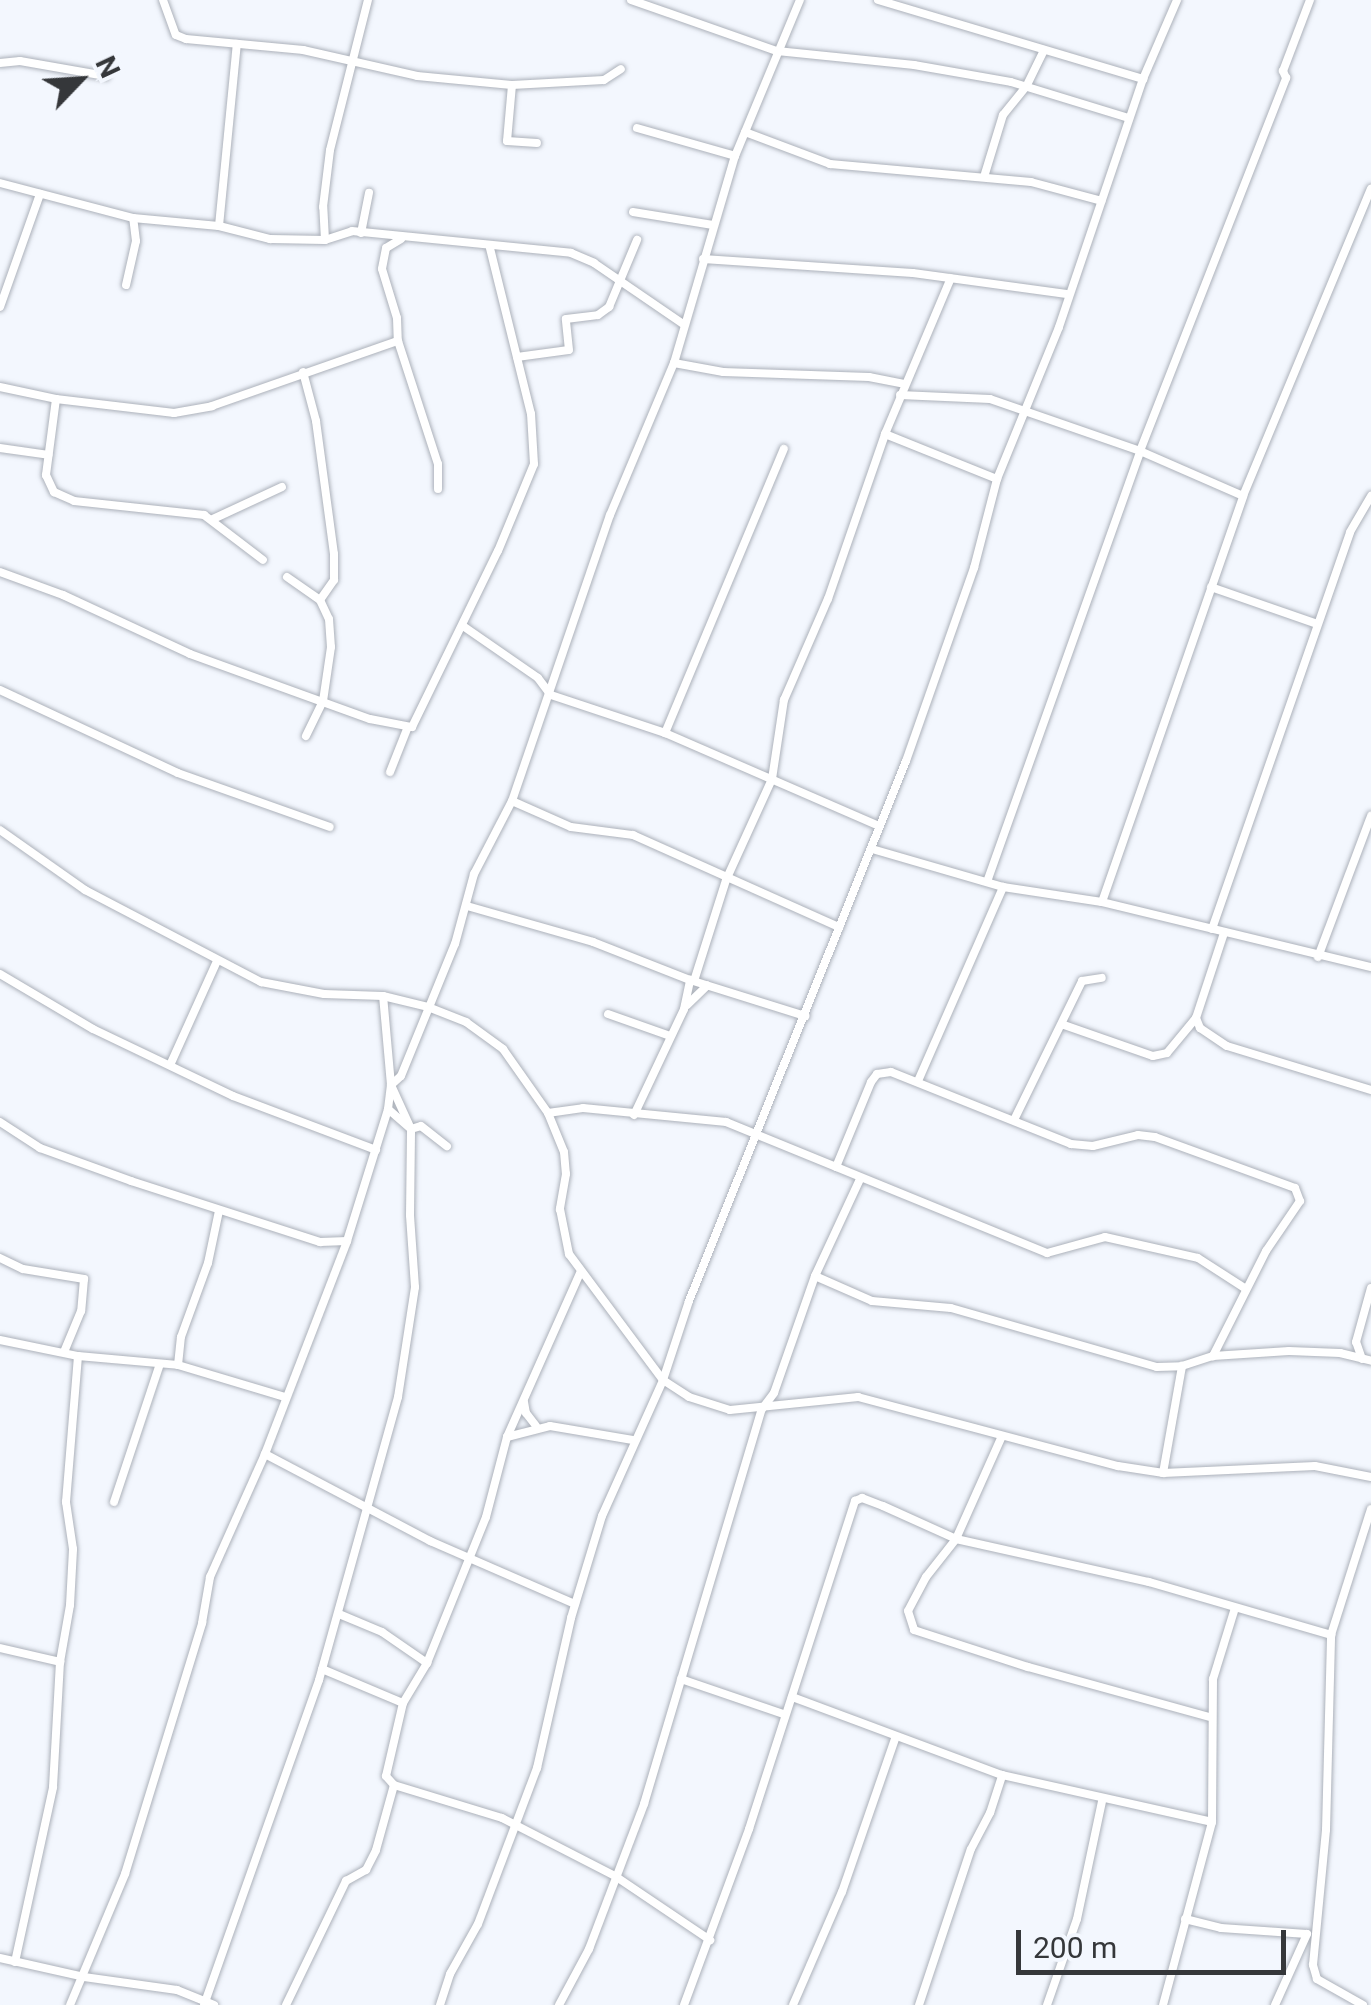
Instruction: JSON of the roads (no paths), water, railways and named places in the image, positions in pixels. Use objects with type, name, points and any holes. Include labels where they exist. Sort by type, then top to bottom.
[{"type":"street","points":[[163,0],[176,35],[302,50],[417,76],[512,84],[604,80],[620,69]]},
{"type":"street","points":[[325,240],[323,206],[330,150],[368,0]]},
{"type":"street","points":[[630,0],[776,51],[914,65],[1027,86],[1129,118]]},
{"type":"street","points":[[391,1085],[401,1076],[468,906],[474,874],[512,800],[610,515],[674,363],[735,156],[800,0]]},
{"type":"street","points":[[878,0],[1143,79]]},
{"type":"street","points":[[440,2005],[450,1974],[478,1924],[537,1768],[575,1604],[633,1440],[663,1380],[689,1301],[906,760],[968,586],[997,479],[1026,410],[1143,79],[1177,0]]},
{"type":"street","points":[[988,879],[1140,451],[1286,78],[1283,71],[1310,0]]},
{"type":"street","points":[[220,226],[237,44]]},
{"type":"street","points":[[984,177],[1003,116],[1027,86],[1044,50]]},
{"type":"street","points":[[0,63],[20,61],[106,76]]},
{"type":"street","points":[[512,84],[506,141],[537,144]]},
{"type":"street","points":[[637,128],[735,156]]},
{"type":"street","points":[[745,132],[830,164],[1031,182],[1102,201]]},
{"type":"street","points":[[0,183],[133,218],[220,226],[270,239],[325,240],[361,232],[571,254],[683,324]]},
{"type":"street","points":[[1102,902],[1243,496],[1371,189]]},
{"type":"street","points":[[0,307],[40,194]]},
{"type":"street","points":[[361,232],[369,194]]},
{"type":"street","points":[[634,212],[713,225]]},
{"type":"street","points":[[126,285],[136,241],[133,218]]},
{"type":"street","points":[[379,235],[398,342],[438,464],[438,490]]},
{"type":"street","points":[[382,256],[401,239]]},
{"type":"street","points":[[517,357],[566,352],[566,319],[598,315],[609,306],[637,240]]},
{"type":"street","points":[[390,772],[407,730],[417,720],[463,626],[534,464],[534,434],[490,248]]},
{"type":"street","points":[[703,259],[951,278],[1067,294]]},
{"type":"street","points":[[634,1114],[684,1009],[726,880],[772,778],[784,700],[828,599],[900,394],[951,278]]},
{"type":"street","points":[[0,387],[56,399],[174,413],[212,406],[398,342]]},
{"type":"street","points":[[674,363],[723,372],[869,377],[905,384]]},
{"type":"street","points":[[303,372],[316,421],[334,554],[334,580],[320,600]]},
{"type":"street","points":[[900,394],[964,394],[1026,410],[1140,451],[1243,496]]},
{"type":"street","points":[[56,399],[46,475],[64,498],[212,519],[263,560]]},
{"type":"street","points":[[885,434],[997,479]]},
{"type":"street","points":[[0,448],[48,455]]},
{"type":"street","points":[[665,732],[784,449]]},
{"type":"street","points":[[212,519],[282,487]]},
{"type":"street","points":[[1212,928],[1316,624],[1350,532],[1371,496]]},
{"type":"street","points":[[0,572],[63,595],[190,654],[407,730]]},
{"type":"street","points":[[288,577],[320,600],[329,619],[331,647],[323,702],[306,736]]},
{"type":"street","points":[[1212,587],[1316,624]]},
{"type":"street","points":[[463,626],[538,678],[551,694],[665,732],[877,825]]},
{"type":"street","points":[[0,690],[178,772],[330,827]]},
{"type":"street","points":[[512,800],[572,827],[633,835],[726,880],[839,927]]},
{"type":"street","points":[[1318,957],[1371,816]]},
{"type":"street","points":[[0,830],[85,890],[261,982],[324,994],[383,996],[428,1007],[466,1022],[503,1049],[548,1113],[564,1152],[566,1174],[560,1209],[569,1254],[663,1380],[689,1397],[730,1410],[762,1409],[835,1396],[858,1397],[1002,1436],[1163,1473],[1314,1466],[1371,1477]]},
{"type":"street","points":[[872,849],[988,879],[1004,887],[1102,902],[1371,968]]},
{"type":"street","points":[[918,1080],[1004,887]]},
{"type":"street","points":[[468,906],[593,942],[692,981],[805,1016]]},
{"type":"street","points":[[1064,1025],[1154,1056],[1167,1053],[1196,1018],[1224,933]]},
{"type":"street","points":[[170,1063],[217,960]]},
{"type":"street","points":[[0,974],[93,1030],[234,1096],[376,1150]]},
{"type":"street","points":[[1014,1120],[1064,1025],[1082,981],[1102,978]]},
{"type":"street","points":[[684,1009],[707,986]]},
{"type":"street","points":[[70,2005],[124,1874],[202,1624],[210,1576],[265,1454],[347,1242],[376,1150],[391,1085],[383,996]]},
{"type":"street","points":[[608,1014],[670,1036]]},
{"type":"street","points":[[1196,1018],[1200,1028],[1228,1046],[1371,1090]]},
{"type":"street","points":[[836,1167],[877,1074],[891,1072],[1082,1147],[1138,1135],[1155,1137],[1295,1188],[1300,1201],[1246,1289],[1213,1356]]},
{"type":"street","points":[[0,1958],[84,1977],[177,1990],[208,2003],[322,1669],[398,1397],[415,1288],[410,1215],[412,1129],[391,1085]]},
{"type":"street","points":[[388,1108],[412,1129]]},
{"type":"street","points":[[548,1113],[583,1108],[726,1122],[1047,1252],[1105,1237],[1198,1258],[1246,1289]]},
{"type":"street","points":[[0,1122],[40,1148],[218,1211],[320,1242],[347,1242]]},
{"type":"street","points":[[412,1129],[422,1126],[446,1146]]},
{"type":"street","points":[[558,2005],[589,1949],[644,1804],[762,1409],[774,1393],[816,1276],[860,1179]]},
{"type":"street","points":[[178,1366],[181,1337],[208,1263],[218,1211]]},
{"type":"street","points":[[0,1258],[22,1269],[84,1279],[82,1311],[64,1352]]},
{"type":"street","points":[[580,1273],[507,1437],[486,1517],[427,1663],[403,1703],[386,1776],[394,1785],[514,1825],[615,1876],[710,1940]]},
{"type":"street","points":[[816,1276],[872,1301],[950,1308],[1157,1367],[1182,1366],[1213,1356],[1340,1353],[1366,1360]]},
{"type":"street","points":[[1340,1353],[1356,1342],[1371,1288]]},
{"type":"street","points":[[0,1340],[78,1356],[178,1366],[285,1397]]},
{"type":"street","points":[[1356,1342],[1366,1360]]},
{"type":"street","points":[[14,1962],[53,1786],[60,1662],[70,1605],[73,1549],[66,1502],[78,1356]]},
{"type":"street","points":[[114,1502],[160,1364]]},
{"type":"street","points":[[1163,1473],[1182,1366]]},
{"type":"street","points":[[524,1398],[526,1414],[536,1426]]},
{"type":"street","points":[[507,1437],[536,1426],[633,1440]]},
{"type":"street","points":[[1002,1436],[956,1539],[926,1577],[908,1612],[920,1635],[1209,1717]]},
{"type":"street","points":[[265,1454],[469,1559],[575,1604]]},
{"type":"street","points":[[684,2005],[710,1940],[856,1500],[862,1498],[883,1506],[956,1539],[1149,1582],[1330,1635]]},
{"type":"street","points":[[1363,2005],[1314,1974],[1311,1932],[1326,1830],[1330,1635],[1371,1509]]},
{"type":"street","points":[[1163,2005],[1212,1822],[1209,1717],[1217,1657],[1235,1608]]},
{"type":"street","points":[[339,1614],[382,1632],[427,1663]]},
{"type":"street","points":[[0,1648],[60,1662]]},
{"type":"street","points":[[322,1669],[403,1703]]},
{"type":"street","points":[[681,1679],[783,1714]]},
{"type":"street","points":[[792,1697],[896,1739],[1002,1775],[1102,1801],[1212,1822]]},
{"type":"street","points":[[793,2005],[842,1892],[896,1739]]},
{"type":"street","points":[[919,2005],[970,1848],[990,1813],[1002,1775]]},
{"type":"street","points":[[286,2005],[346,1881],[366,1870],[394,1785]]},
{"type":"street","points":[[1047,2005],[1077,1919],[1102,1801]]},
{"type":"street","points":[[1184,1919],[1221,1928],[1311,1932]]},
{"type":"street","points":[[1275,2005],[1311,1932]]}]
